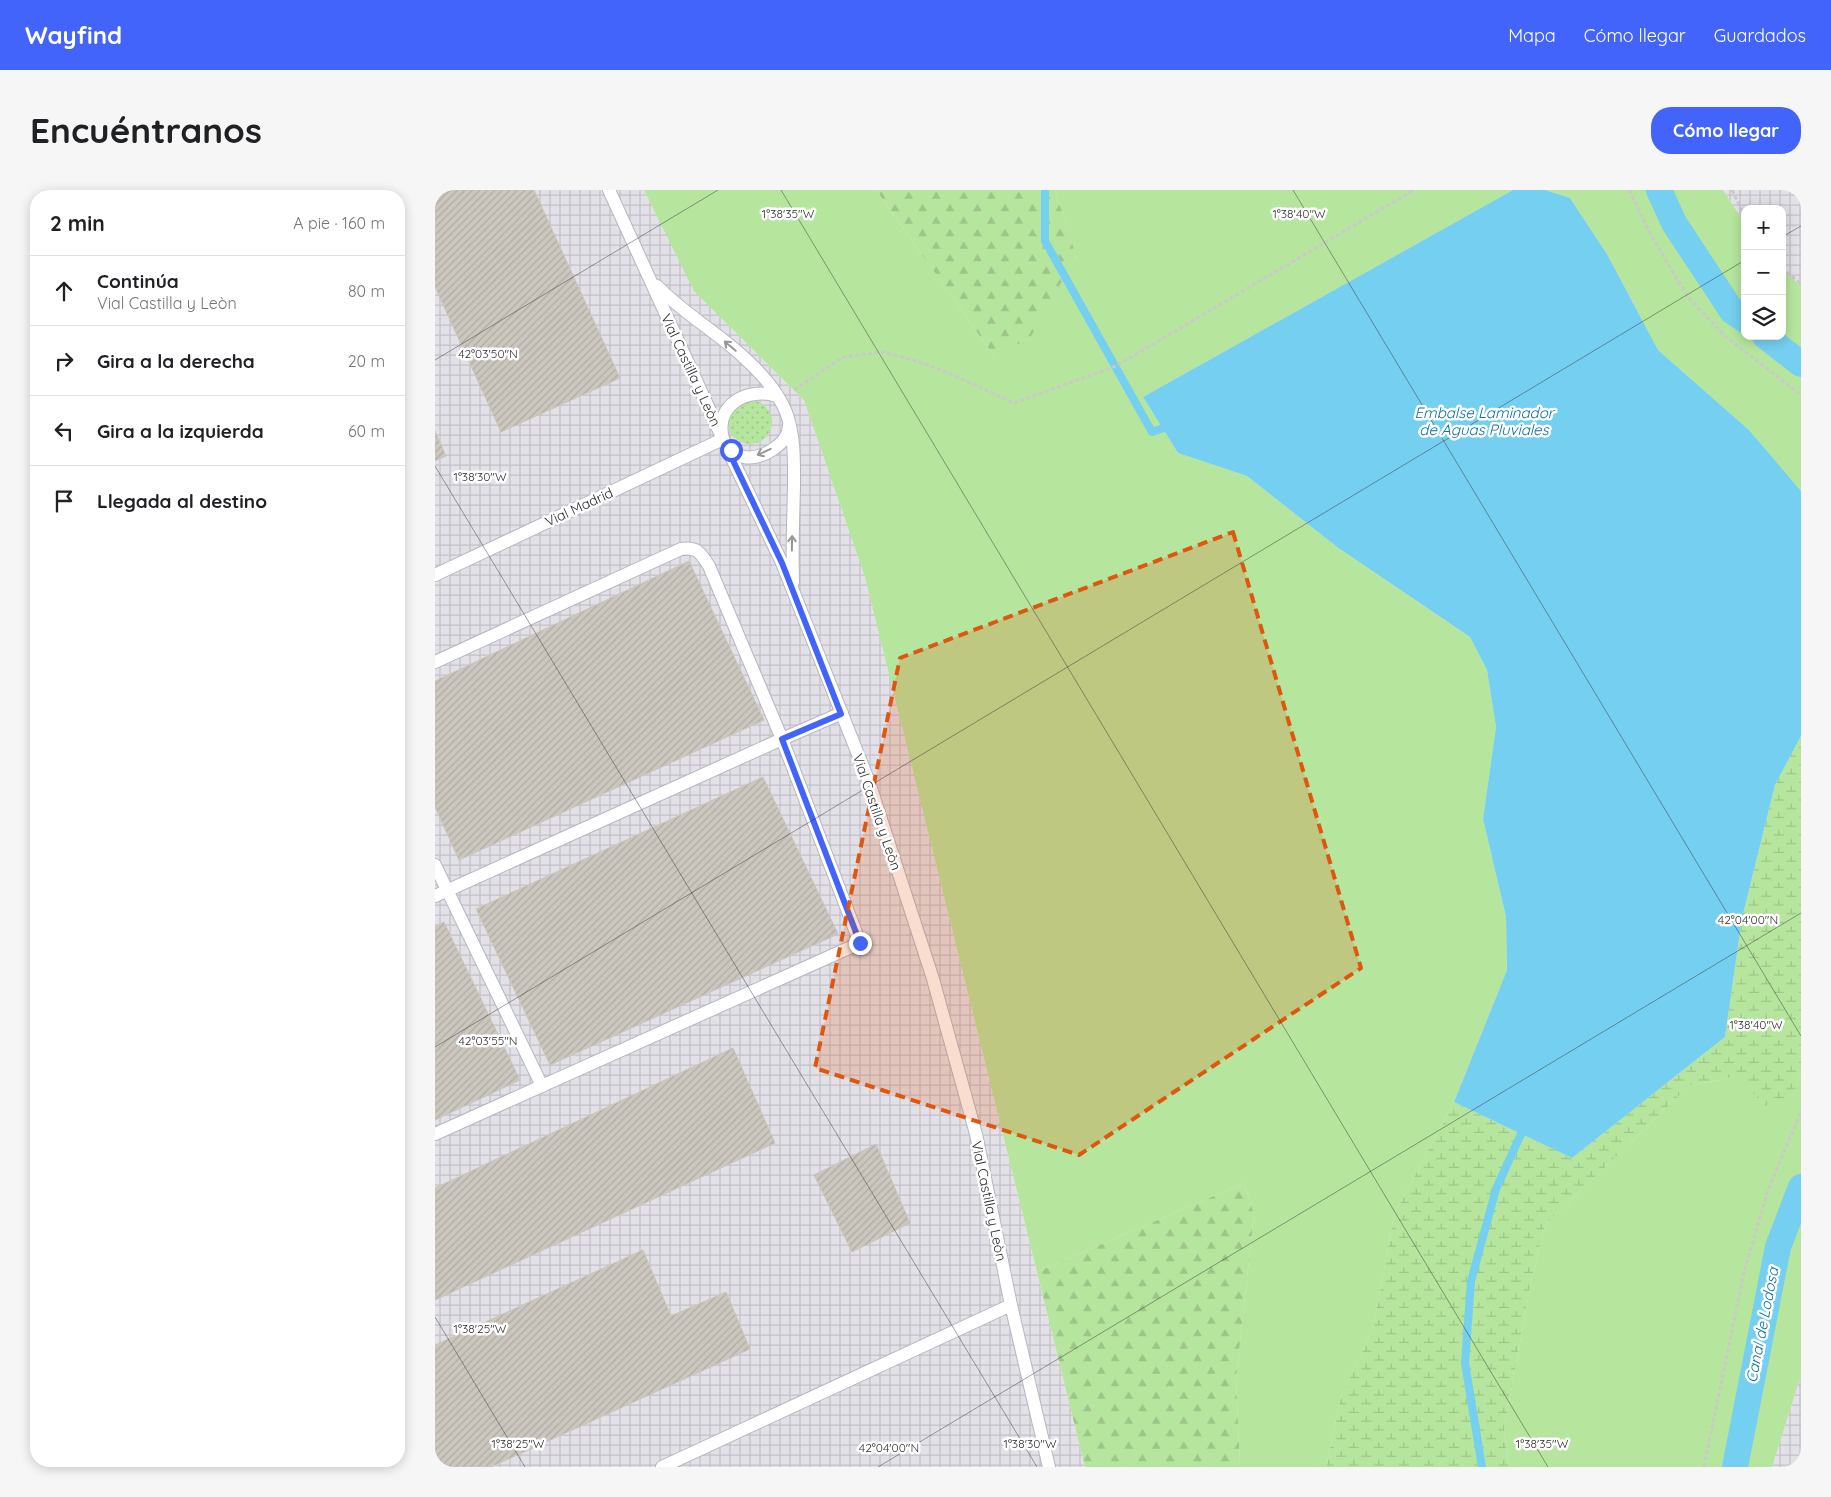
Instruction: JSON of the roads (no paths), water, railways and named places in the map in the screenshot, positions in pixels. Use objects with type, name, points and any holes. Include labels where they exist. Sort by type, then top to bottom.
[{"type":"lane","name":"Vial Castilla y Leòn","points":[[609,190],[782,563],[869,782],[935,988],[976,1134],[1011,1305],[1049,1467]]},
{"type":"lane","points":[[649,277],[671,300],[704,324],[739,354],[781,397],[793,442],[793,592]]},
{"type":"lane","points":[[781,397],[758,392],[746,395],[733,402],[723,419],[721,430],[725,443],[743,457],[759,455],[779,445],[789,432],[789,424]]},
{"type":"lane","name":"Vial Madrid","points":[[435,574],[725,443]]},
{"type":"lane","points":[[435,662],[681,549],[691,547],[701,554],[709,566],[782,739],[860,943],[435,1134]]},
{"type":"lane","points":[[441,893],[841,714]]},
{"type":"lane","points":[[435,865],[441,893],[542,1086]]},
{"type":"lane","points":[[662,1467],[1011,1305]]},
{"type":"water","name":"Embalse Laminador de Aguas Pluviales","points":[[1513,190],[1545,190],[1570,198],[1607,254],[1658,350],[1749,430],[1801,491],[1801,736],[1775,785],[1742,918],[1725,1037],[1572,1158],[1454,1102],[1507,970],[1506,917],[1483,819],[1496,727],[1487,670],[1470,637],[1337,547],[1247,476],[1178,453],[1143,397]]},
{"type":"waterway","points":[[1045,190],[1045,241],[1152,432],[1172,425]]},
{"type":"waterway","name":"Canal de Lodosa","points":[[1659,190],[1674,223],[1732,311],[1741,317]]},
{"type":"waterway","name":"Canal de Lodosa","points":[[1770,340],[1801,364]]},
{"type":"waterway","points":[[1482,1467],[1465,1363],[1471,1281],[1496,1189],[1523,1126]]},
{"type":"waterway","name":"Canal de Lodosa","points":[[1735,1467],[1778,1247],[1801,1187]]}]
